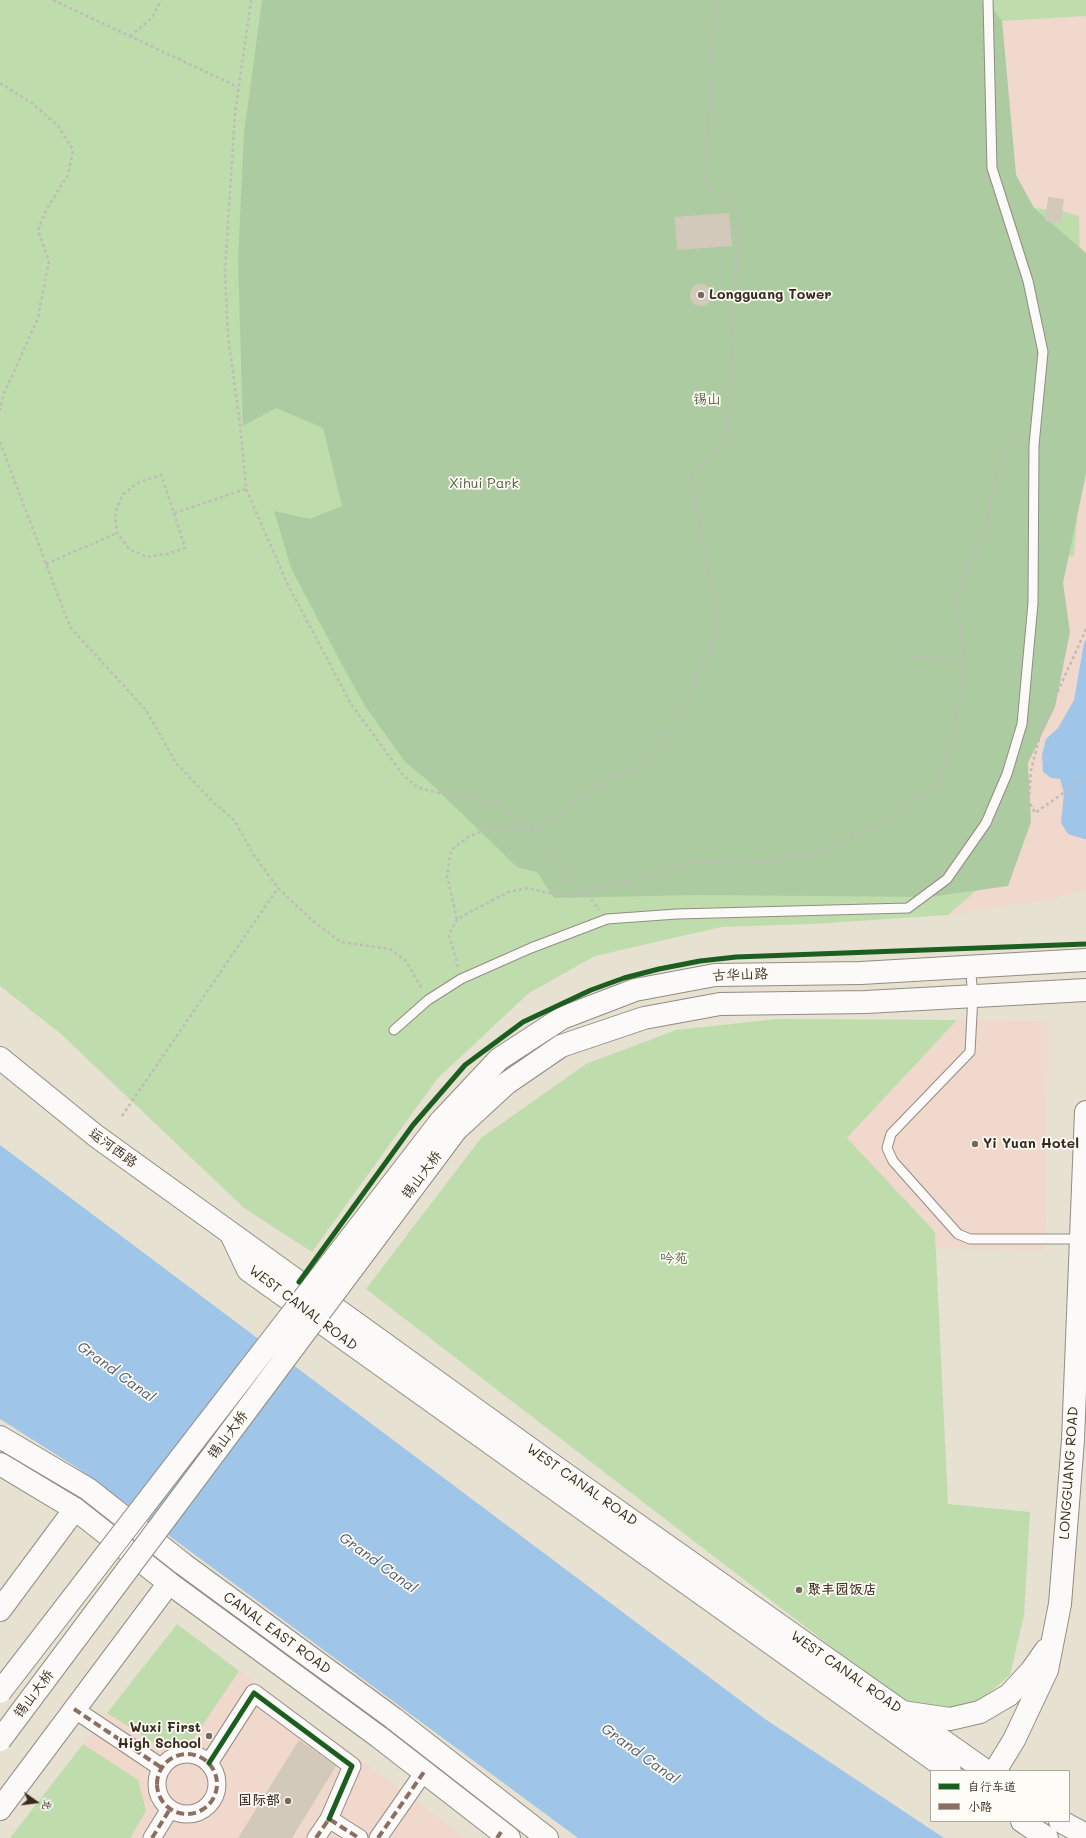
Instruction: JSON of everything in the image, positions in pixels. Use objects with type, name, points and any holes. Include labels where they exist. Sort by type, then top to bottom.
[{"type":"main road","name":"古华山路","points":[[448,1126],[498,1059],[562,1018],[635,990],[715,975],[861,973],[1086,960]]},
{"type":"main road","name":"古华山路","points":[[448,1126],[560,1046],[644,1018],[720,1004],[866,1002],[1086,990]]},
{"type":"main road","name":"运河西路","points":[[0,1058],[96,1136],[230,1233]]},
{"type":"main road","name":"LONGGUANG ROAD","points":[[996,1770],[1014,1740],[1047,1670],[1060,1604],[1073,1440],[1086,1112]]},
{"type":"main road","name":"锡山大桥","points":[[0,1692],[448,1126]]},
{"type":"main road","name":"锡山大桥","points":[[0,1740],[448,1126]]},
{"type":"main road","name":"WEST CANAL ROAD","points":[[230,1233],[554,1466],[985,1770]]},
{"type":"main road","name":"WEST CANAL ROAD","points":[[230,1233],[248,1270],[949,1770]]},
{"type":"main road","name":"CANAL EAST ROAD","points":[[0,1437],[88,1489],[183,1564],[393,1718],[547,1838]]},
{"type":"main road","name":"CANAL EAST ROAD","points":[[0,1464],[75,1508],[169,1583],[380,1737],[502,1836]]},
{"type":"main road","points":[[0,1610],[75,1508]]},
{"type":"main road","points":[[0,1809],[169,1583]]},
{"type":"main road","points":[[902,1712],[950,1719],[980,1712],[1009,1695],[1032,1670],[1053,1641]]},
{"type":"main road","points":[[1023,1822],[1047,1838]]},
{"type":"main road","points":[[1062,1822],[1086,1835]]},
{"type":"street","points":[[209,1763],[254,1693],[352,1766],[329,1819],[316,1838]]},
{"type":"street","points":[[74,1709],[162,1768]]},
{"type":"street","points":[[182,1754],[197,1755],[209,1763],[215,1771],[217,1786],[213,1800],[207,1808],[189,1815],[170,1809],[163,1802],[158,1793],[157,1783],[162,1768],[172,1758],[182,1754]]},
{"type":"street","points":[[378,1838],[424,1772]]},
{"type":"street","points":[[152,1838],[170,1809]]},
{"type":"street","points":[[329,1819],[359,1838]]},
{"type":"lane","points":[[394,1030],[428,1000],[461,979],[531,948],[607,919],[677,914],[908,908],[947,879],[986,823],[1007,774],[1022,724],[1033,603],[1032,526],[1034,445],[1043,352],[1028,281],[992,168],[988,0]]},
{"type":"lane","points":[[970,966],[973,995],[970,1052],[891,1134],[887,1148],[893,1161],[958,1234],[970,1238],[1080,1238]]},
{"type":"path","points":[[53,0],[238,87]]},
{"type":"path","points":[[130,36],[152,18],[161,0]]},
{"type":"path","points":[[251,0],[235,114],[225,271],[228,337],[240,424],[246,489],[287,583],[351,704],[403,775],[417,787],[449,796],[480,799],[501,806],[536,830],[563,873],[585,891],[607,919]]},
{"type":"path","points":[[461,979],[449,935],[456,919],[446,876],[451,850],[468,837],[492,827],[536,830],[601,784],[640,766],[679,717],[721,625],[706,562],[692,472],[727,442],[739,213],[705,185],[715,0]]},
{"type":"path","points":[[0,83],[32,103],[58,126],[73,150],[68,175],[47,208],[38,230],[49,261],[38,318],[3,396],[0,410]]},
{"type":"path","points":[[456,919],[508,892],[521,889],[528,888],[561,896],[645,877],[692,861],[742,864],[809,855],[882,825],[938,782],[954,731],[966,662],[956,596],[988,521],[1000,455],[1036,420]]},
{"type":"path","points":[[0,442],[70,627],[146,710],[176,763],[214,803],[235,821],[253,854],[278,888],[313,921],[341,942],[390,949],[406,961],[428,1000]]},
{"type":"path","points":[[161,475],[174,513],[185,548],[167,554],[147,557],[129,549],[117,533],[115,513],[123,494],[138,482],[161,475]]},
{"type":"path","points":[[174,513],[246,489]]},
{"type":"path","points":[[46,564],[117,533]]},
{"type":"path","points":[[1086,629],[1042,727],[1032,770],[1028,801],[1035,813],[1086,777]]},
{"type":"path","points":[[902,655],[966,662]]},
{"type":"path","points":[[122,1116],[278,888]]},
{"type":"shaded area","points":[[1086,16],[1086,890],[1049,900],[948,915],[999,871],[1017,810],[1051,558],[1074,556],[1047,209],[1034,208],[1016,175],[1002,21]]},
{"type":"shaded area","points":[[957,1020],[1047,1021],[1046,1250],[936,1248],[935,1232],[847,1138]]},
{"type":"shaded area","name":"Wuxi First High School","points":[[177,1624],[466,1838],[10,1838]]},
{"type":"green space","name":"锡山","points":[[0,0],[1086,0],[1086,16],[1002,21],[1016,175],[1034,208],[1062,211],[1079,216],[1084,431],[1074,556],[1051,558],[999,871],[948,915],[812,924],[721,927],[595,956],[529,993],[437,1079],[312,1252],[244,1208],[61,1034],[0,986]]},
{"type":"green space","name":"锡山","points":[[262,0],[986,0],[1002,21],[1016,175],[1034,208],[1086,253],[1086,474],[1063,583],[1070,632],[1055,707],[1028,763],[1031,822],[1008,886],[930,897],[698,895],[554,898],[537,872],[517,867],[426,779],[406,763],[365,706],[291,568],[274,511],[310,519],[342,506],[323,428],[276,408],[243,426],[238,261],[244,133]]},
{"type":"green space","name":"吟苑","points":[[777,1019],[957,1020],[847,1138],[935,1232],[948,1504],[1030,1512],[1024,1615],[1010,1675],[981,1700],[943,1713],[907,1705],[366,1289],[481,1138],[586,1064],[676,1030]]},
{"type":"green space","points":[[177,1624],[239,1671],[193,1739],[162,1748],[107,1713]]},
{"type":"green space","points":[[83,1744],[138,1780],[146,1811],[130,1838],[10,1838]]},
{"type":"water","points":[[1086,640],[1086,839],[1084,839],[1068,834],[1061,823],[1064,793],[1060,779],[1051,778],[1043,772],[1042,755],[1046,739],[1058,728],[1074,700],[1084,643]]},
{"type":"water","name":"Grand Canal","points":[[0,1145],[765,1719],[944,1838],[578,1838],[79,1469],[0,1419]]},
{"type":"building","points":[[1048,197],[1064,199],[1061,223],[1045,221]]},
{"type":"building","points":[[729,213],[732,246],[677,250],[675,217]]},
{"type":"building","name":"Longguang Tower","points":[[701,284],[709,287],[712,295],[709,303],[701,306],[693,303],[690,295],[693,287]]},
{"type":"building","name":"国际部","points":[[299,1740],[336,1766],[292,1838],[238,1838]]},
{"type":"marked path","points":[[74,1709],[162,1768]]},
{"type":"marked path","points":[[181,1754],[193,1754],[204,1759],[212,1767],[217,1778],[217,1784],[215,1796],[204,1809],[193,1814],[181,1814],[170,1809],[162,1801],[157,1790],[157,1778],[162,1767],[170,1759],[181,1754]]},
{"type":"marked path","points":[[378,1838],[424,1772]]},
{"type":"marked path","points":[[152,1838],[170,1809]]},
{"type":"marked path","points":[[316,1838],[329,1819],[359,1838]]},
{"type":"marked path","points":[[497,1838],[501,1832]]},
{"type":"cycle path","points":[[299,1282],[413,1125],[465,1065],[523,1022],[591,990],[624,978],[659,969],[700,961],[736,957],[1086,944]]},
{"type":"cycle path","points":[[209,1763],[254,1693],[352,1766],[329,1819]]},
{"type":"place","name":"Longguang Tower","points":[[701,295]]},
{"type":"place","name":"Yi Yuan Hotel","points":[[975,1144]]},
{"type":"place","name":"聚丰园饭店","points":[[799,1590]]},
{"type":"place","name":"Wuxi First High School","points":[[209,1736]]},
{"type":"place","name":"国际部","points":[[288,1801]]},
{"type":"park label","name":"Xihui Park","points":[[484,484]]}]
